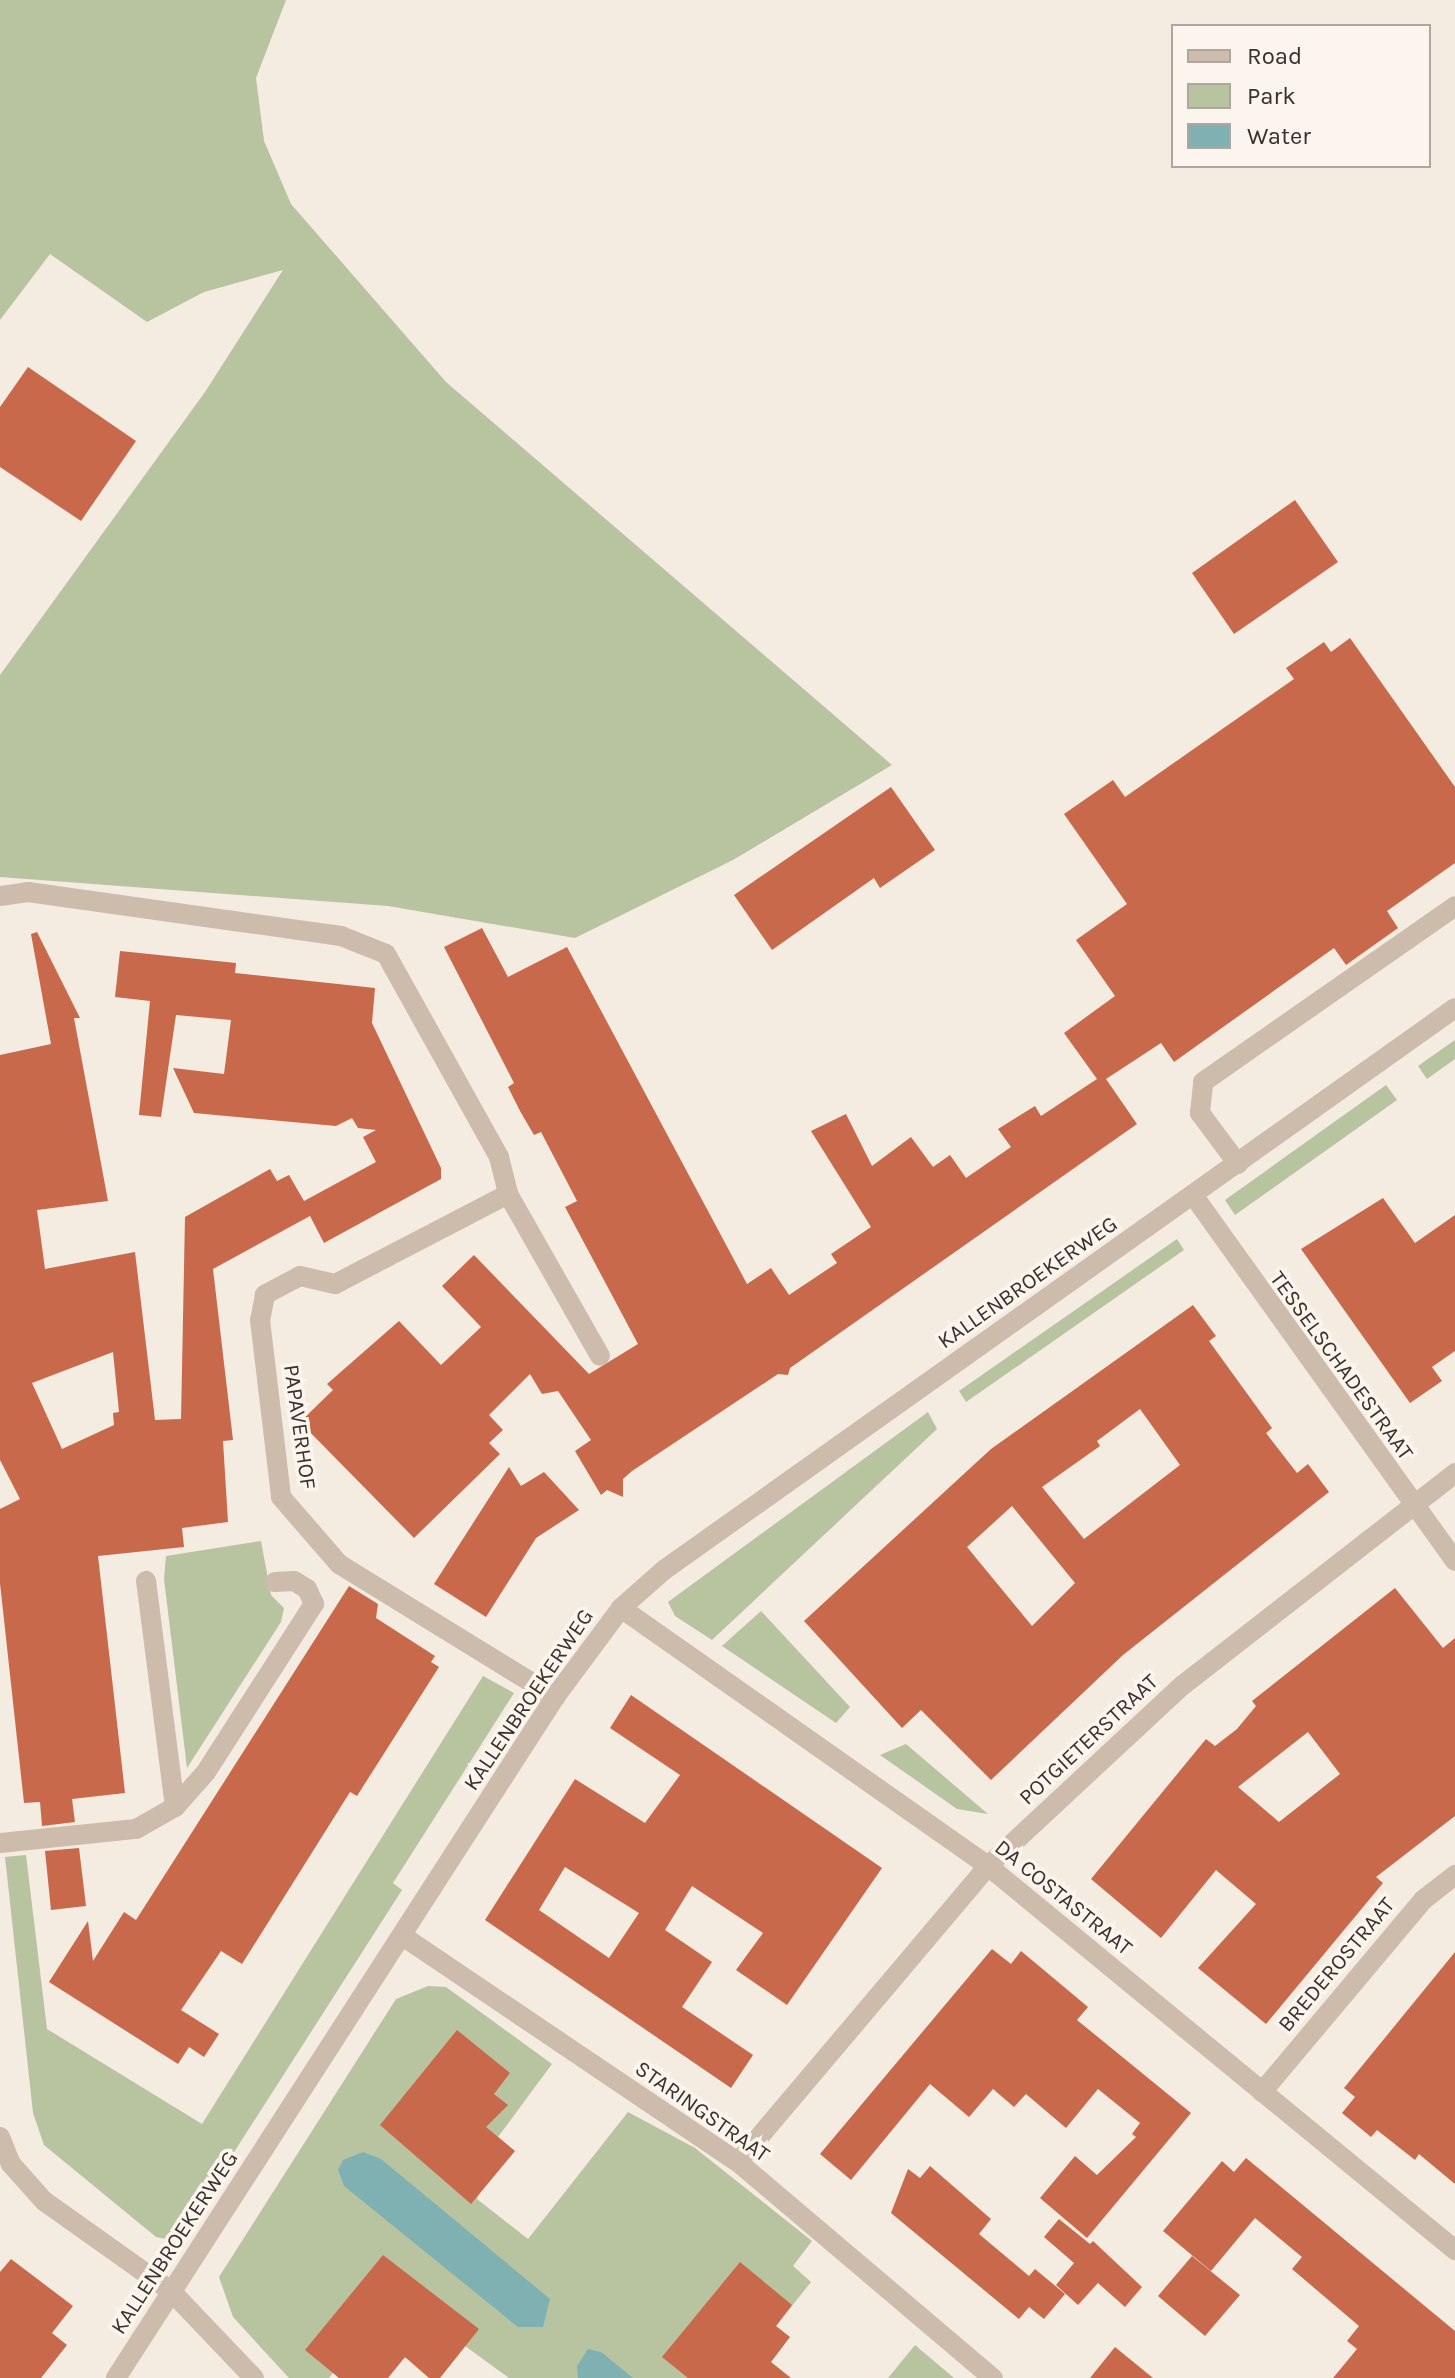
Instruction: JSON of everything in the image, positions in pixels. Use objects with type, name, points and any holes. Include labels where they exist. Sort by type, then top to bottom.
[{"type":"street","points":[[0,896],[28,892],[341,936],[386,954],[499,1157],[508,1194],[600,1356]]},
{"type":"street","points":[[1238,1164],[1200,1113],[1203,1082],[1455,906]]},
{"type":"street","name":"KALLENBROEKERWEG","points":[[116,2378],[404,1937],[555,1697],[621,1608],[664,1570],[1455,1008]]},
{"type":"street","name":"PAPAVERHOF","points":[[508,1194],[335,1284],[300,1276],[265,1295],[260,1320],[281,1497],[339,1564],[555,1697]]},
{"type":"street","name":"TESSELSCHADESTRAAT","points":[[1193,1195],[1412,1506],[1455,1561]]},
{"type":"street","name":"POTGIETERSTRAAT","points":[[738,2162],[988,1866],[1183,1685],[1455,1473]]},
{"type":"street","points":[[146,1581],[175,1807]]},
{"type":"street","points":[[0,1843],[136,1829],[175,1807],[206,1772],[314,1604],[307,1589],[294,1581],[275,1582]]},
{"type":"street","name":"DA COSTASTRAAT","points":[[621,1608],[988,1866],[1455,2250]]},
{"type":"street","name":"BREDEROSTRAAT","points":[[1262,2092],[1423,1900],[1455,1875]]},
{"type":"street","name":"STARINGSTRAAT","points":[[404,1937],[738,2162],[993,2378]]},
{"type":"street","points":[[0,2137],[6,2168],[44,2201],[172,2292],[254,2378]]},
{"type":"green space","points":[[0,0],[286,0],[256,78],[264,141],[291,204],[446,382],[892,765],[733,860],[575,938],[388,906],[0,877],[0,675],[205,392],[283,270],[204,292],[147,322],[50,254],[0,320]]},
{"type":"green space","points":[[1455,1040],[1455,1059],[1427,1079],[1418,1066]]},
{"type":"green space","points":[[1386,1085],[1397,1100],[1235,1215],[1225,1200]]},
{"type":"green space","points":[[1177,1239],[1184,1250],[966,1402],[959,1391]]},
{"type":"green space","points":[[928,1412],[937,1429],[712,1640],[675,1616],[668,1602]]},
{"type":"green space","points":[[261,1541],[271,1595],[284,1608],[281,1622],[187,1768],[164,1579],[166,1556]]},
{"type":"green space","points":[[761,1611],[850,1707],[836,1723],[722,1646]]},
{"type":"green space","points":[[483,1676],[514,1693],[393,1883],[402,1890],[211,2188],[172,2240],[156,2237],[44,2145],[33,2113],[5,1857],[26,1855],[47,2029],[202,2124]]},
{"type":"green space","points":[[906,1744],[988,1814],[957,1809],[880,1755]]},
{"type":"green space","points":[[428,1986],[446,1987],[552,2064],[498,2137],[477,2199],[528,2239],[628,2112],[695,2148],[812,2241],[793,2266],[811,2282],[776,2326],[765,2378],[509,2378],[465,2346],[333,2373],[329,2378],[289,2378],[233,2317],[219,2277],[396,1999]]},
{"type":"green space","points":[[915,2345],[954,2378],[888,2378]]},
{"type":"water","points":[[363,2152],[381,2159],[550,2299],[543,2327],[518,2327],[344,2186],[338,2170],[343,2160]]},
{"type":"water","points":[[588,2349],[601,2352],[633,2378],[578,2378],[577,2366]]},
{"type":"building","points":[[28,367],[136,441],[81,521],[0,467],[0,407]]},
{"type":"building","points":[[1295,500],[1338,562],[1234,634],[1192,573]]},
{"type":"building","points":[[1350,638],[1455,787],[1455,863],[1387,911],[1398,928],[1346,965],[1334,948],[1174,1062],[1161,1043],[1106,1079],[1137,1124],[790,1368],[788,1375],[778,1374],[632,1471],[623,1479],[623,1497],[607,1490],[601,1495],[575,1451],[591,1440],[558,1391],[542,1394],[530,1374],[489,1415],[503,1430],[489,1443],[500,1454],[414,1538],[300,1422],[333,1390],[327,1384],[399,1321],[441,1365],[481,1327],[442,1286],[474,1255],[589,1374],[638,1344],[565,1207],[577,1201],[541,1132],[534,1135],[520,1111],[508,1087],[514,1083],[444,947],[482,928],[508,977],[567,947],[747,1284],[771,1268],[789,1295],[837,1263],[831,1254],[871,1227],[811,1131],[846,1114],[872,1166],[911,1137],[933,1167],[950,1155],[966,1178],[1011,1147],[998,1129],[1035,1106],[1041,1116],[1097,1079],[1064,1033],[1115,996],[1076,940],[1127,904],[1064,814],[1113,780],[1125,797],[1294,679],[1286,668],[1324,642],[1331,652]]},
{"type":"building","points":[[891,787],[935,850],[880,888],[874,878],[772,950],[734,895]]},
{"type":"building","points":[[37,932],[80,1018],[74,1018],[108,1201],[37,1210],[45,1269],[135,1252],[155,1420],[181,1419],[185,1217],[270,1169],[277,1181],[289,1175],[304,1201],[376,1162],[363,1137],[376,1130],[358,1128],[352,1118],[336,1126],[194,1113],[173,1068],[224,1074],[231,1020],[176,1015],[161,1117],[139,1115],[150,1001],[115,997],[120,951],[236,963],[235,973],[375,988],[372,1023],[441,1168],[441,1179],[324,1243],[310,1216],[213,1269],[233,1440],[223,1441],[228,1522],[182,1528],[184,1547],[98,1556],[125,1793],[72,1799],[75,1822],[42,1826],[40,1802],[24,1803],[0,1583],[0,1509],[20,1499],[0,1460],[0,1055],[51,1044],[31,934]],"holes":[[[113,1352],[119,1412],[113,1413],[114,1425],[62,1449],[32,1383]]]},
{"type":"building","points":[[1383,1198],[1415,1243],[1455,1215],[1455,1351],[1432,1367],[1442,1381],[1410,1403],[1301,1249]]},
{"type":"building","points":[[1193,1305],[1216,1336],[1209,1341],[1272,1428],[1266,1433],[1297,1473],[1308,1464],[1329,1492],[1123,1655],[991,1780],[921,1710],[902,1728],[804,1621],[991,1449]],"holes":[[[1140,1409],[1180,1465],[1084,1539],[1042,1487],[1100,1446],[1097,1441]],[[1012,1506],[1075,1583],[1032,1626],[967,1547]]]},
{"type":"building","points":[[509,1467],[521,1486],[544,1472],[579,1510],[536,1538],[486,1617],[434,1584]]},
{"type":"building","points":[[349,1586],[378,1604],[376,1618],[435,1656],[431,1662],[439,1667],[357,1796],[350,1792],[242,1964],[221,1951],[181,2010],[219,2034],[204,2057],[189,2047],[178,2064],[49,1982],[88,1921],[93,1961],[124,1912],[136,1920]]},
{"type":"building","points":[[1395,1588],[1443,1648],[1455,1638],[1455,1816],[1376,1877],[1383,1883],[1266,2024],[1198,1968],[1256,1904],[1216,1870],[1161,1938],[1091,1879],[1206,1739],[1215,1746],[1237,1729],[1256,1706],[1252,1701]],"holes":[[[1308,1732],[1340,1774],[1279,1822],[1238,1787]]]},
{"type":"building","points":[[631,1695],[882,1868],[787,2005],[736,1970],[763,1933],[692,1886],[665,1930],[712,1962],[682,2007],[753,2055],[731,2088],[485,1920],[575,1779],[645,1823],[680,1775],[610,1728]],"holes":[[[565,1867],[639,1913],[609,1958],[539,1910]]]},
{"type":"building","points":[[79,1848],[86,1906],[51,1910],[45,1851]]},
{"type":"building","points":[[992,1949],[1011,1964],[1021,1951],[1088,2007],[1077,2020],[1191,2113],[1087,2238],[1040,2198],[1075,2156],[1097,2175],[1136,2137],[1132,2134],[1140,2123],[1098,2089],[1066,2128],[1026,2094],[1014,2107],[993,2089],[969,2117],[930,2084],[851,2180],[820,2154]]},
{"type":"building","points":[[1455,1952],[1455,2184],[1419,2154],[1415,2160],[1377,2130],[1371,2137],[1342,2113],[1355,2097],[1344,2088]]},
{"type":"building","points":[[457,2030],[510,2073],[494,2094],[508,2105],[486,2127],[515,2151],[471,2204],[380,2125]]},
{"type":"building","points":[[1246,2158],[1455,2331],[1455,2378],[1333,2378],[1357,2349],[1347,2341],[1359,2326],[1292,2269],[1302,2257],[1255,2218],[1211,2271],[1163,2231],[1222,2161],[1234,2172]]},
{"type":"building","points":[[930,2166],[991,2219],[979,2234],[1029,2276],[1035,2269],[1065,2294],[1044,2319],[1029,2307],[1019,2319],[891,2213],[908,2169],[920,2178]]},
{"type":"building","points":[[1059,2219],[1090,2244],[1093,2241],[1142,2287],[1125,2307],[1098,2283],[1078,2305],[1056,2285],[1074,2263],[1044,2237]]},
{"type":"building","points":[[383,2255],[479,2329],[440,2378],[429,2378],[405,2357],[388,2378],[339,2378],[305,2350]]},
{"type":"building","points":[[1192,2256],[1240,2295],[1205,2336],[1158,2296]]},
{"type":"building","points":[[11,2259],[73,2306],[52,2333],[67,2345],[41,2378],[0,2378],[0,2272]]},
{"type":"building","points":[[740,2262],[792,2305],[776,2326],[790,2337],[771,2362],[791,2378],[688,2378],[662,2357]]},
{"type":"building","points":[[1115,2347],[1153,2378],[1090,2378]]}]
